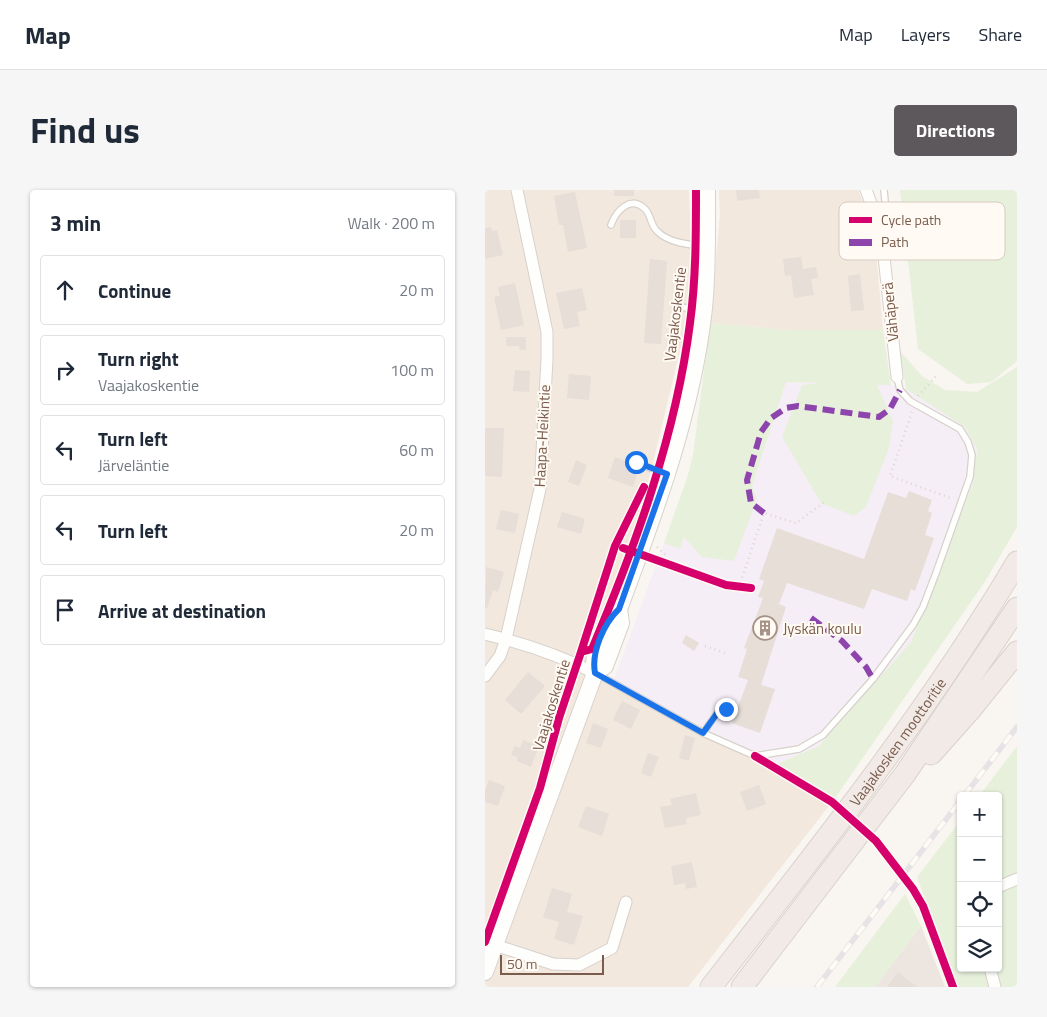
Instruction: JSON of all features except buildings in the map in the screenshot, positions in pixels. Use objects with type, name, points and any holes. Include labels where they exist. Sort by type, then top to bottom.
[{"type":"highway","name":"Vaajakosken moottoritie","points":[[711,987],[811,857],[919,710],[1017,562]]},
{"type":"highway","name":"Vaajakosken moottoritie","points":[[742,987],[905,774],[1017,608]]},
{"type":"highway","points":[[905,774],[937,750],[1017,652]]},
{"type":"main road","name":"Vaajakoskentie","points":[[486,968],[595,673],[593,662],[600,641],[609,618],[619,609],[667,474],[690,385],[703,309],[707,245],[707,190]]},
{"type":"street","name":"Haapa-Heikintie","points":[[485,676],[500,656],[506,639],[540,489],[547,332],[517,190]]},
{"type":"street","name":"Vähäperä","points":[[866,190],[871,202]]},
{"type":"street","name":"Vähäperä","points":[[884,260],[897,377]]},
{"type":"street","points":[[485,634],[506,639],[572,662],[595,673]]},
{"type":"street","points":[[1002,885],[1017,879]]},
{"type":"street","points":[[495,945],[553,964],[579,965],[612,948],[626,902]]},
{"type":"street","points":[[991,972],[995,987]]},
{"type":"lane","points":[[611,225],[615,212],[624,205],[636,205],[647,211],[655,230],[666,238],[696,246],[707,245]]},
{"type":"lane","points":[[677,306],[703,309]]},
{"type":"lane","points":[[595,673],[703,733],[755,756],[787,752],[810,744],[839,718],[873,679],[899,645],[923,607],[962,502],[971,470],[972,455],[968,442],[960,429],[915,404],[900,390],[897,377]]},
{"type":"lane","points":[[636,462],[667,474]]},
{"type":"lane","points":[[703,733],[718,712],[726,709]]},
{"type":"path","points":[[938,374],[919,393],[890,476],[962,502]]},
{"type":"path","points":[[751,588],[735,586],[764,513],[796,523],[826,501]]},
{"type":"path","points":[[656,546],[666,555],[660,561],[672,566]]},
{"type":"path","points":[[705,646],[725,653]]},
{"type":"shaded area","points":[[485,190],[689,190],[691,247],[686,326],[602,673],[835,798],[688,987],[485,987]]},
{"type":"shaded area","points":[[719,190],[858,190],[863,202],[839,202],[839,260],[877,260],[883,330],[787,330],[710,323],[720,215]]},
{"type":"shaded area","points":[[786,382],[891,385],[906,389],[965,426],[977,449],[973,483],[911,642],[819,746],[774,765],[614,680],[664,543],[680,549],[702,487],[752,486]]},
{"type":"shaded area","points":[[921,926],[945,987],[875,987]]},
{"type":"green space","points":[[900,190],[1017,190],[1017,361],[991,382],[967,384],[918,349],[908,260],[1005,260],[1005,202],[901,202]]},
{"type":"green space","points":[[710,323],[787,330],[883,330],[891,385],[877,385],[893,421],[889,448],[866,507],[854,516],[821,503],[782,437],[802,385],[822,383],[786,382],[752,486],[757,499],[734,561],[702,557],[684,537],[680,549],[664,543],[687,478],[693,455]]},
{"type":"green space","points":[[900,351],[922,376],[945,390],[977,392],[1017,367],[1017,527],[986,580],[835,798],[774,765],[819,746],[911,642],[973,483],[977,449],[965,427],[906,389]]},
{"type":"green space","points":[[1017,746],[1017,987],[958,987],[917,877],[957,825],[957,972],[1002,972],[1002,792],[982,792]]},
{"type":"green space","points":[[905,894],[921,926],[875,987],[835,987]]},
{"type":"railway","points":[[967,792],[1017,727]]},
{"type":"railway","points":[[817,987],[957,805]]},
{"type":"marked path","points":[[764,513],[751,503],[747,480],[761,432],[771,418],[786,408],[798,406],[879,417],[890,409],[900,390]]},
{"type":"marked path","points":[[811,618],[842,641],[866,667],[873,679]]},
{"type":"cycle path","points":[[485,942],[540,788],[559,718],[581,652],[592,649],[608,610],[639,529],[664,448],[684,365],[690,323],[695,273],[696,190]]},
{"type":"cycle path","points":[[581,652],[615,546],[644,487]]},
{"type":"cycle path","points":[[623,548],[726,585],[751,588]]},
{"type":"cycle path","points":[[755,756],[832,802],[876,841],[913,889],[923,906],[953,987]]},
{"type":"place","name":"Jyskän koulu","points":[[765,628]]},
{"type":"route","points":[[636,462],[667,474],[619,609],[609,618],[600,641],[593,662],[595,673],[607,682],[703,733],[718,712],[726,709]]}]
